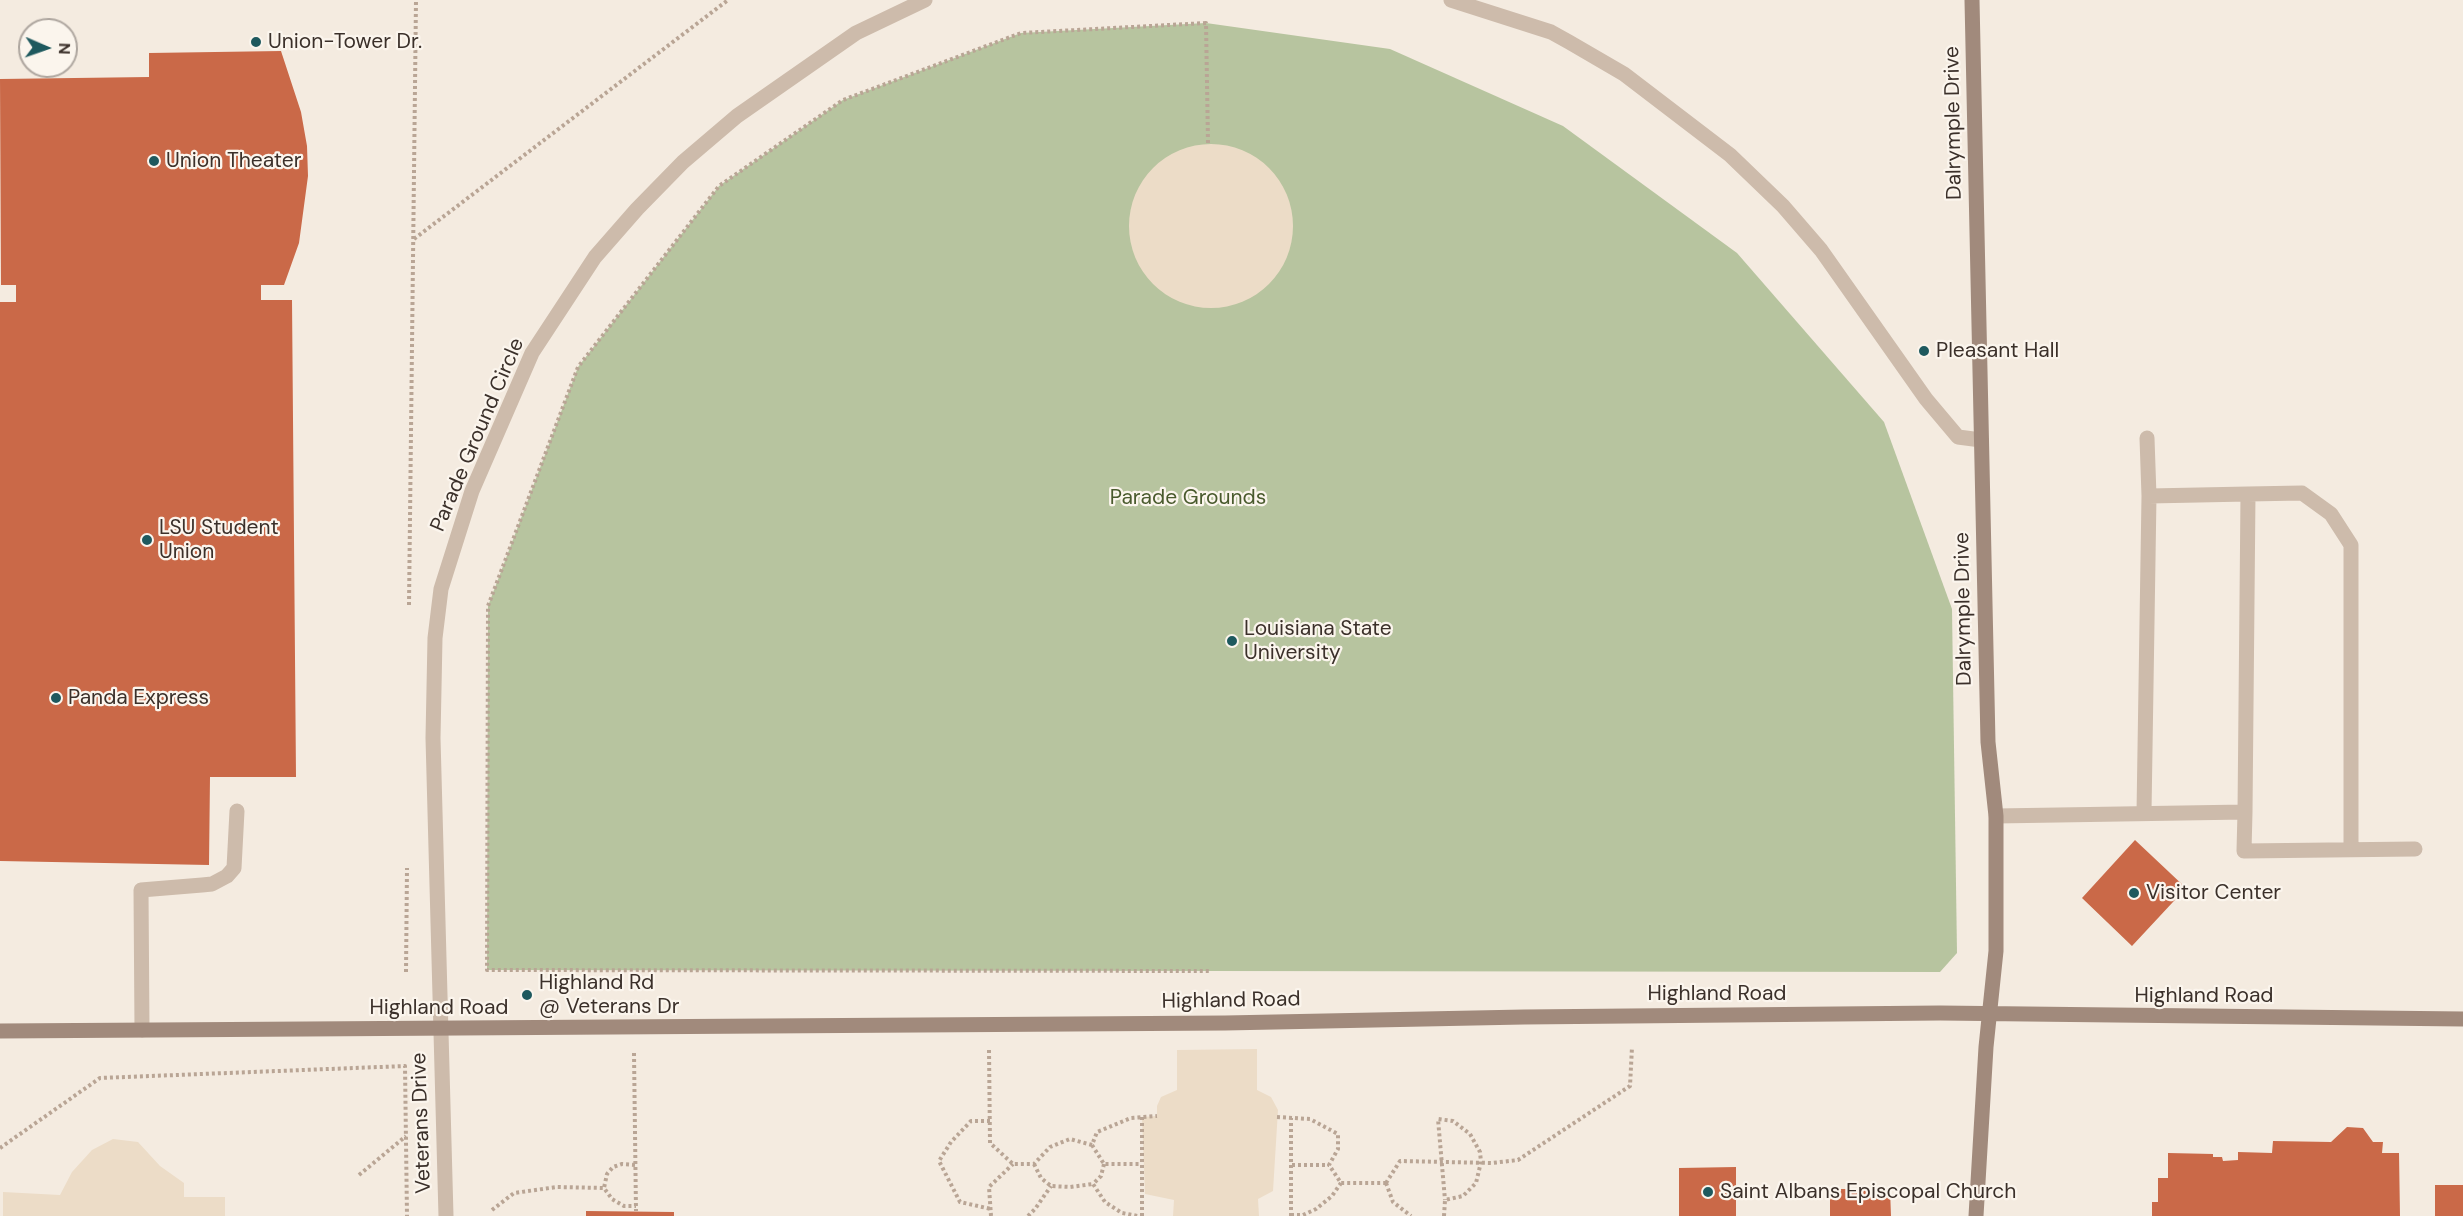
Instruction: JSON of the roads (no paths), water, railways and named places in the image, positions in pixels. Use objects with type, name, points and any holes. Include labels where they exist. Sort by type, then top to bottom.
[{"type":"street","name":"Parade Ground Circle","points":[[440,1029],[433,738],[435,638],[441,589],[472,490],[532,353],[595,257],[637,208],[683,162],[736,116],[856,33],[925,0]]},
{"type":"street","points":[[1451,0],[1551,32],[1624,74],[1730,155],[1783,207],[1821,250],[1926,399],[1958,437],[1981,440]]},
{"type":"street","name":"Dalrymple Drive","points":[[1972,0],[1988,742],[1996,816],[1996,951],[1986,1047],[1976,1216]]},
{"type":"street","points":[[2144,812],[2149,496],[2147,438]]},
{"type":"street","points":[[2149,496],[2302,493],[2331,514],[2351,545],[2351,849]]},
{"type":"street","points":[[2248,494],[2244,851],[2415,849]]},
{"type":"street","points":[[142,1030],[141,890],[212,884],[227,876],[234,868],[237,811]]},
{"type":"street","points":[[1996,816],[2245,812]]},
{"type":"street","name":"Highland Road","points":[[0,1031],[1201,1023],[1548,1016],[1990,1015],[2463,1019]]},
{"type":"street","name":"Veterans Drive","points":[[440,1029],[446,1216]]},
{"type":"place","name":"Union-Tower Dr.","points":[[256,42]]},
{"type":"place","name":"Union Theater","points":[[154,161]]},
{"type":"place","name":"Pleasant Hall","points":[[1924,351]]},
{"type":"place","name":"LSU Student Union","points":[[147,540]]},
{"type":"place","name":"Louisiana State University","points":[[1232,641]]},
{"type":"place","name":"Panda Express","points":[[56,698]]},
{"type":"place","name":"Visitor Center","points":[[2134,893]]},
{"type":"place","name":"Highland Rd @ Veterans Dr","points":[[527,995]]},
{"type":"place","name":"Saint Albans Episcopal Church","points":[[1708,1192]]},
{"type":"park label","name":"Parade Grounds","points":[[1188,498]]}]
